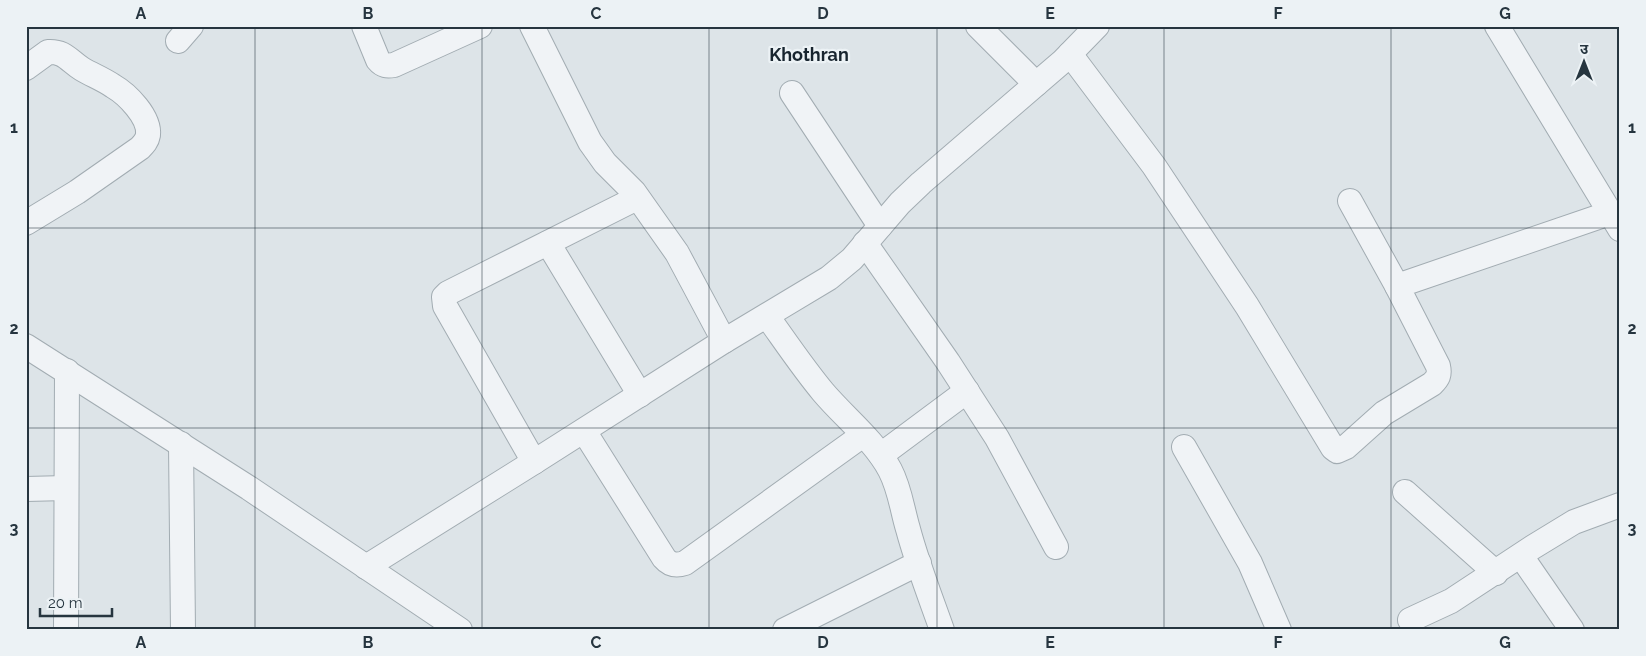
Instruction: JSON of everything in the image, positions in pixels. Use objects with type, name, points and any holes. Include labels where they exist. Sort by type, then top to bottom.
[{"type":"street","points":[[364,26],[378,60],[387,66],[394,65],[480,26]]},
{"type":"street","points":[[532,26],[590,142],[605,163],[634,192],[677,253],[724,341]]},
{"type":"street","points":[[978,26],[1036,84]]},
{"type":"street","points":[[366,566],[584,431],[724,341],[829,278],[852,259],[900,203],[921,183],[1070,54],[1097,26]]},
{"type":"street","points":[[1397,286],[1615,221],[1497,26]]},
{"type":"street","points":[[26,68],[48,52],[62,53],[80,67],[114,86],[130,99],[140,112],[147,126],[148,135],[146,142],[140,148],[77,192],[26,223]]},
{"type":"street","points":[[1070,54],[1154,166],[1247,306],[1333,448],[1337,451],[1346,447],[1384,412],[1432,384],[1437,379],[1439,373],[1438,366],[1397,286],[1350,201]]},
{"type":"street","points":[[792,93],[873,235],[966,391],[997,438],[1056,547]]},
{"type":"street","points":[[534,462],[446,306],[444,297],[637,198]]},
{"type":"street","points":[[548,242],[640,395]]},
{"type":"street","points":[[767,316],[822,391],[881,455],[891,471],[900,495],[907,527],[942,630]]},
{"type":"street","points":[[26,346],[181,444],[460,630]]},
{"type":"street","points":[[66,630],[67,371]]},
{"type":"street","points":[[881,455],[966,391]]},
{"type":"street","points":[[584,431],[664,558],[669,564],[678,565],[685,563],[863,435]]},
{"type":"street","points":[[181,444],[183,630]]},
{"type":"street","points":[[1184,447],[1250,563],[1279,630]]},
{"type":"street","points":[[26,489],[66,488]]},
{"type":"street","points":[[1405,492],[1496,573]]},
{"type":"street","points":[[1410,620],[1452,601],[1574,522],[1620,505]]},
{"type":"street","points":[[1521,556],[1572,630]]},
{"type":"street","points":[[785,630],[919,563]]},
{"type":"district","name":"Khothran","points":[[809,54]]}]
